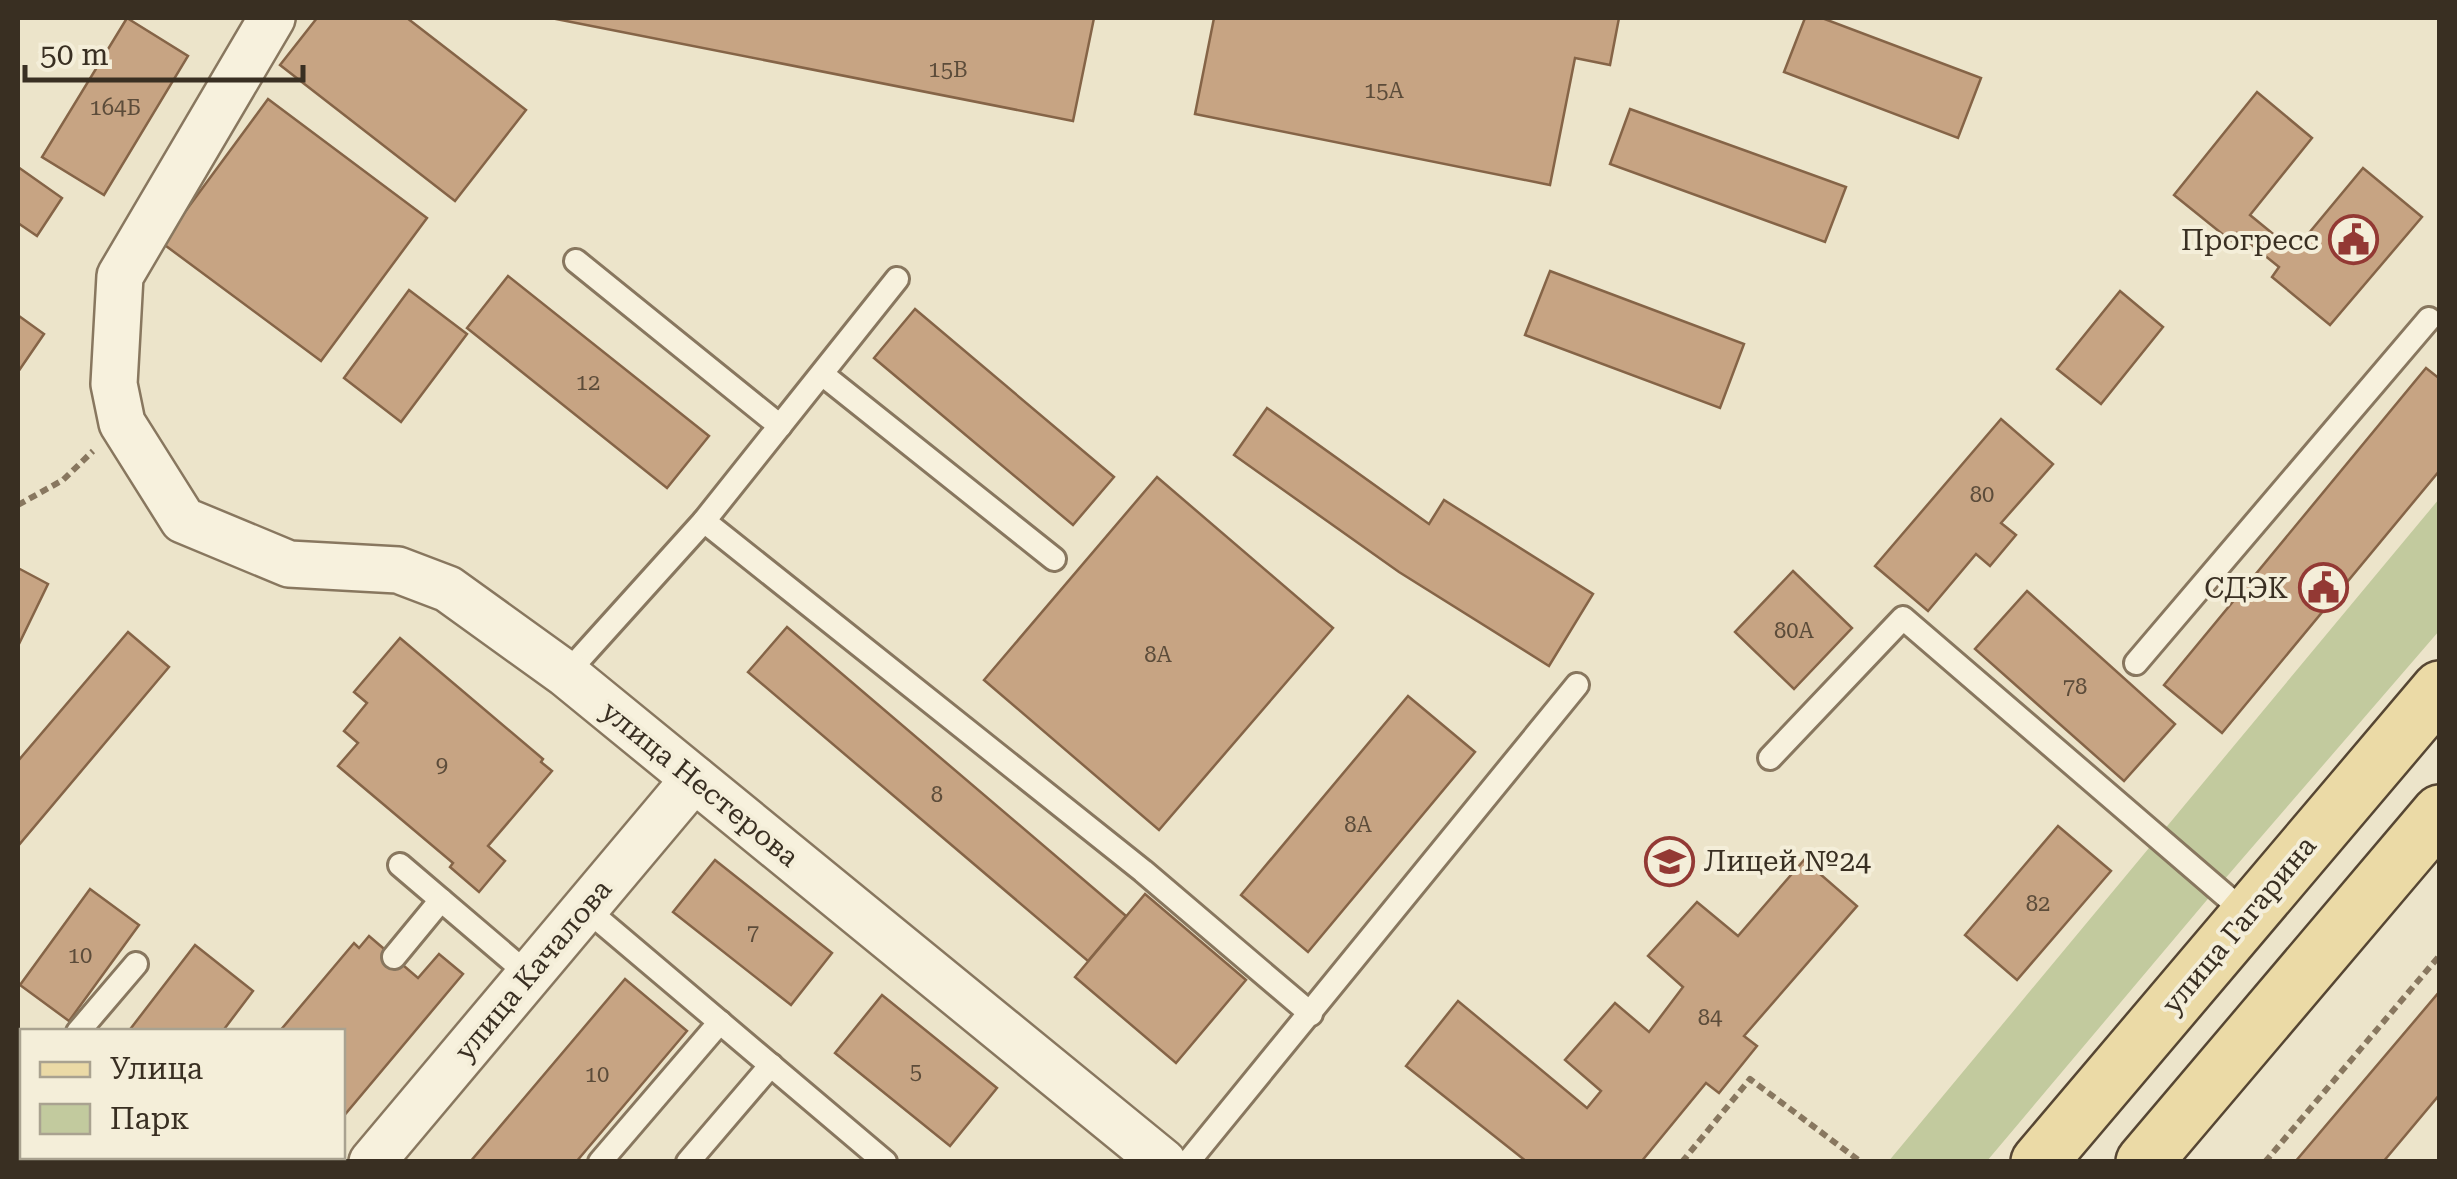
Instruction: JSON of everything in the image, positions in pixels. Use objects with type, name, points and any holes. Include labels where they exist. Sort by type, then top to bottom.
[{"type":"main road","name":"улица Гагарина","points":[[2039,1162],[2440,689]]},
{"type":"main road","points":[[2144,1162],[2440,813]]},
{"type":"street","points":[[122,423],[114,384],[120,276],[272,18]]},
{"type":"street","name":"улица Нестерова","points":[[122,423],[183,520],[289,564],[398,570],[448,589],[566,674],[1163,1162]]},
{"type":"street","name":"улица Качалова","points":[[372,1162],[694,779]]},
{"type":"lane","points":[[576,262],[780,426]]},
{"type":"lane","points":[[566,674],[704,521],[897,279]]},
{"type":"lane","points":[[2136,664],[2436,317]]},
{"type":"lane","points":[[822,374],[1054,559]]},
{"type":"lane","points":[[704,521],[1144,872],[1310,1014]]},
{"type":"lane","points":[[1770,758],[1902,618],[2248,915]]},
{"type":"lane","points":[[1188,1162],[1577,685]]},
{"type":"lane","points":[[400,865],[529,974]]},
{"type":"lane","points":[[394,958],[442,900]]},
{"type":"lane","points":[[586,908],[885,1162]]},
{"type":"lane","points":[[81,1029],[136,964]]},
{"type":"lane","points":[[600,1162],[720,1022]]},
{"type":"lane","points":[[688,1162],[771,1065]]},
{"type":"path","points":[[18,505],[63,480],[122,423]]},
{"type":"path","points":[[2265,1162],[2440,955]]},
{"type":"path","points":[[1682,1162],[1750,1079],[1861,1162]]},
{"type":"green space","points":[[2439,499],[2439,631],[1987,1161],[1888,1162]]},
{"type":"building","points":[[127,18],[188,56],[104,195],[42,157]]},
{"type":"building","points":[[317,18],[407,18],[526,110],[455,201],[280,65]]},
{"type":"building","points":[[551,18],[1094,18],[1073,121]]},
{"type":"building","points":[[1214,18],[1619,18],[1610,65],[1575,58],[1550,185],[1195,114]]},
{"type":"building","points":[[1805,18],[1822,18],[1981,78],[1958,138],[1784,72]]},
{"type":"building","points":[[2257,92],[2312,138],[2250,215],[2294,251],[2363,168],[2422,217],[2330,325],[2272,277],[2279,267],[2237,233],[2231,241],[2174,195]]},
{"type":"building","points":[[268,99],[427,218],[321,361],[162,243]]},
{"type":"building","points":[[1630,109],[1846,187],[1825,242],[1610,164]]},
{"type":"building","points":[[18,167],[62,198],[37,236],[18,223]]},
{"type":"building","points":[[1550,271],[1744,344],[1720,408],[1525,335]]},
{"type":"building","points":[[508,276],[709,436],[667,488],[467,328]]},
{"type":"building","points":[[409,290],[467,334],[401,422],[344,378]]},
{"type":"building","points":[[2120,291],[2163,327],[2101,404],[2057,369]]},
{"type":"building","points":[[915,309],[1114,477],[1073,525],[874,358]]},
{"type":"building","points":[[18,317],[44,334],[18,372]]},
{"type":"building","points":[[2426,368],[2440,379],[2440,470],[2222,733],[2164,685]]},
{"type":"building","points":[[1267,408],[1429,524],[1444,500],[1593,594],[1549,666],[1399,572],[1234,455]]},
{"type":"building","points":[[2001,419],[2053,464],[2001,523],[2016,535],[1990,566],[1976,554],[1928,611],[1875,566]]},
{"type":"building","points":[[1157,477],[1333,628],[1159,830],[984,680]]},
{"type":"building","points":[[18,568],[48,584],[18,646]]},
{"type":"building","points":[[1793,571],[1852,628],[1794,689],[1735,632]]},
{"type":"building","points":[[2027,591],[2175,724],[2124,781],[1975,649]]},
{"type":"building","points":[[787,627],[1126,916],[1088,961],[748,672]]},
{"type":"building","points":[[128,632],[169,667],[18,846],[18,761]]},
{"type":"building","points":[[400,638],[543,759],[541,762],[552,771],[488,846],[505,861],[479,892],[450,867],[453,863],[338,766],[358,743],[344,731],[367,703],[354,692]]},
{"type":"building","points":[[1408,696],[1475,752],[1308,952],[1241,895]]},
{"type":"building","points":[[2058,826],[2111,871],[2017,980],[1965,935]]},
{"type":"building","points":[[715,860],[832,953],[791,1005],[673,912]]},
{"type":"building","points":[[1804,860],[1857,906],[1744,1036],[1757,1046],[1719,1093],[1706,1083],[1641,1162],[1527,1162],[1406,1066],[1458,1001],[1587,1108],[1601,1091],[1565,1060],[1615,1003],[1649,1032],[1683,987],[1648,956],[1697,902],[1738,936]]},
{"type":"building","points":[[90,889],[139,925],[69,1021],[20,985]]},
{"type":"building","points":[[1145,894],[1246,980],[1176,1063],[1075,977]]},
{"type":"building","points":[[369,936],[418,978],[439,954],[463,974],[345,1114],[345,1029],[282,1029],[354,943],[359,948]]},
{"type":"building","points":[[195,945],[253,991],[224,1029],[130,1029]]},
{"type":"building","points":[[625,979],[687,1031],[576,1162],[470,1162]]},
{"type":"building","points":[[2440,991],[2440,1094],[2383,1162],[2295,1162]]},
{"type":"building","points":[[882,995],[997,1088],[950,1146],[835,1053]]},
{"type":"building","points":[[18,1088],[20,1159],[112,1162],[18,1162]]},
{"type":"place","name":"Прогресс","points":[[2354,240]]},
{"type":"place","name":"СДЭК","points":[[2323,588]]},
{"type":"place","name":"Лицей №24","points":[[1669,861]]}]
